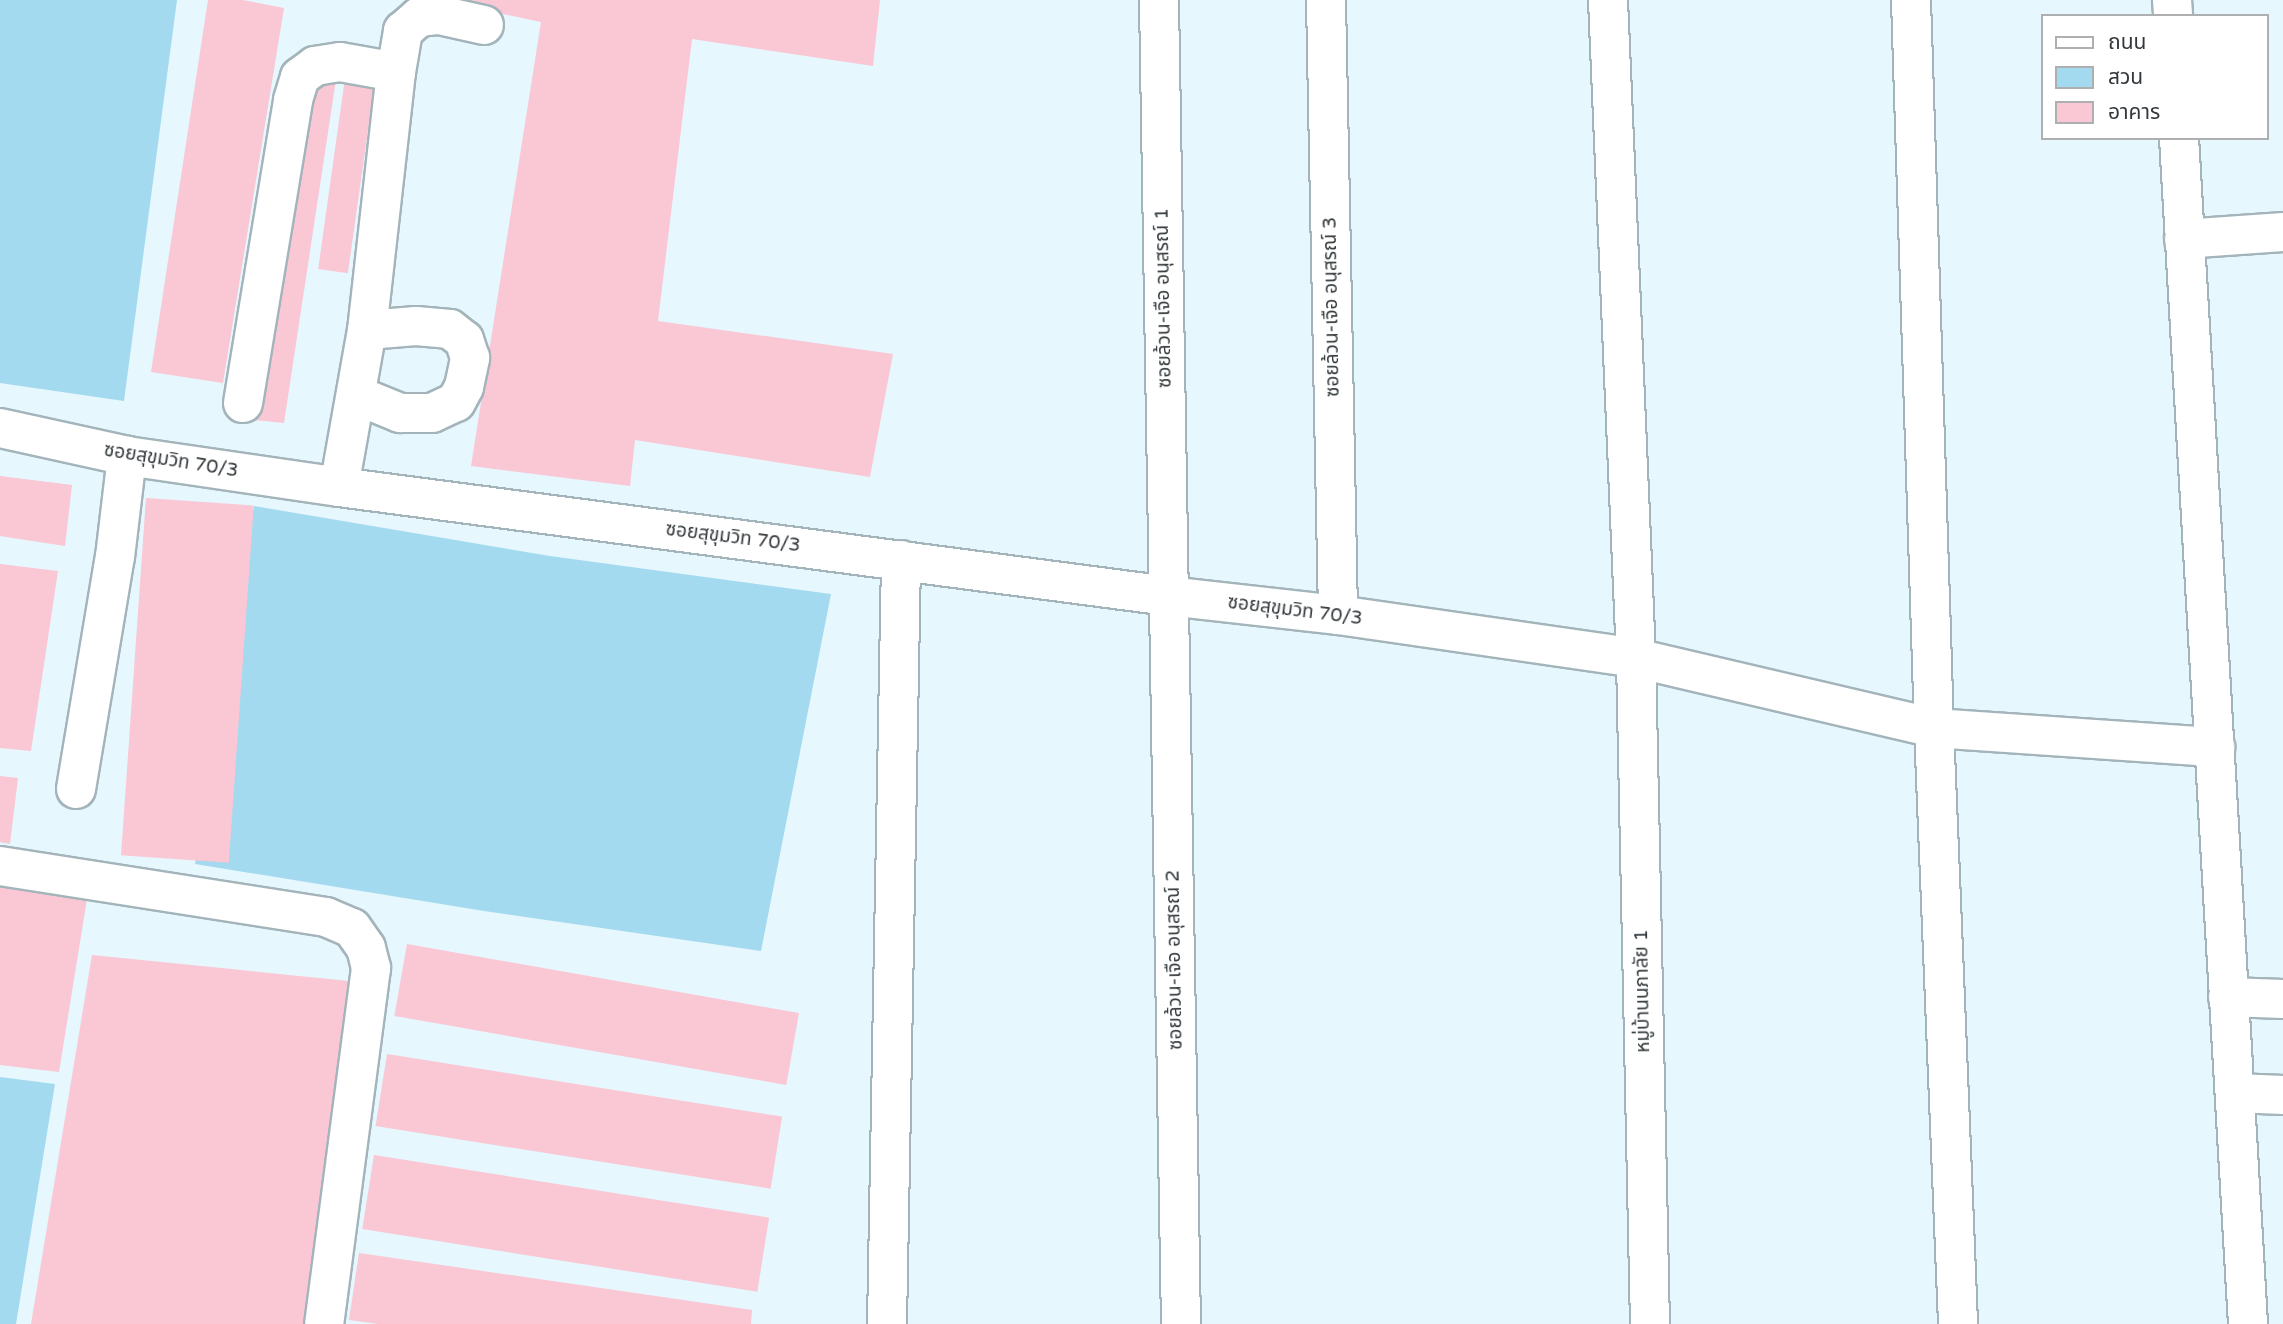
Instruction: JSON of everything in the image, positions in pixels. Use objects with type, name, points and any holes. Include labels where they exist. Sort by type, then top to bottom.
[{"type":"street","name":"ซอยล้วน-เจือ อนุสรณ์ 1","points":[[1159,0],[1168,596]]},
{"type":"street","name":"ซอยล้วน-เจือ อนุสรณ์ 3","points":[[1326,0],[1338,615]]},
{"type":"street","name":"หมู่บ้านนภาลัย 1","points":[[1608,0],[1636,658],[1650,1324]]},
{"type":"street","points":[[1911,0],[1934,728],[1958,1324]]},
{"type":"street","points":[[339,486],[367,330],[403,31],[419,17],[439,15],[484,25]]},
{"type":"street","points":[[243,403],[293,100],[300,77],[315,66],[340,62],[396,72]]},
{"type":"street","points":[[2179,140],[2248,1324]]},
{"type":"street","points":[[2184,239],[2283,232]]},
{"type":"street","points":[[356,395],[400,413],[432,413],[456,402],[464,387],[470,358],[464,340],[450,329],[416,326],[367,330]]},
{"type":"street","name":"ซอยสุขุมวิท 70/3","points":[[0,428],[127,456],[339,486],[1168,596],[1338,615],[1636,658],[1934,728],[2215,747]]},
{"type":"street","points":[[76,789],[111,582],[127,456]]},
{"type":"street","points":[[887,1324],[901,560]]},
{"type":"street","name":"ซอยล้วน-เจือ อนุสรณ์ 2","points":[[1168,596],[1181,1324]]},
{"type":"street","points":[[0,866],[326,917],[352,928],[366,948],[371,968],[324,1324]]},
{"type":"street","points":[[2228,997],[2283,999]]},
{"type":"street","points":[[2235,1093],[2283,1096]]},
{"type":"green space","points":[[0,0],[177,0],[124,401],[0,383]]},
{"type":"green space","points":[[254,506],[550,556],[831,594],[761,951],[484,911],[195,864]]},
{"type":"green space","points":[[0,1077],[55,1084],[16,1324],[0,1324]]},
{"type":"building","points":[[208,0],[243,0],[284,8],[223,383],[151,372]]},
{"type":"building","points":[[437,0],[880,0],[873,66],[692,39],[658,321],[893,354],[870,477],[635,440],[630,486],[471,466],[541,22]]},
{"type":"building","points":[[346,71],[376,75],[348,273],[318,269]]},
{"type":"building","points":[[337,73],[284,423],[245,419],[305,79]]},
{"type":"building","points":[[0,476],[72,485],[65,546],[0,536]]},
{"type":"building","points":[[146,498],[254,506],[229,863],[121,855]]},
{"type":"building","points":[[0,564],[58,571],[31,751],[0,748]]},
{"type":"building","points":[[0,776],[18,778],[10,844],[0,842]]},
{"type":"building","points":[[0,886],[87,899],[59,1072],[0,1065]]},
{"type":"building","points":[[407,944],[799,1013],[786,1085],[394,1016]]},
{"type":"building","points":[[92,955],[349,981],[304,1324],[31,1324]]},
{"type":"building","points":[[387,1054],[782,1117],[771,1189],[376,1126]]},
{"type":"building","points":[[374,1155],[769,1218],[757,1292],[362,1229]]},
{"type":"building","points":[[359,1253],[752,1310],[751,1324],[378,1324],[349,1320]]}]
